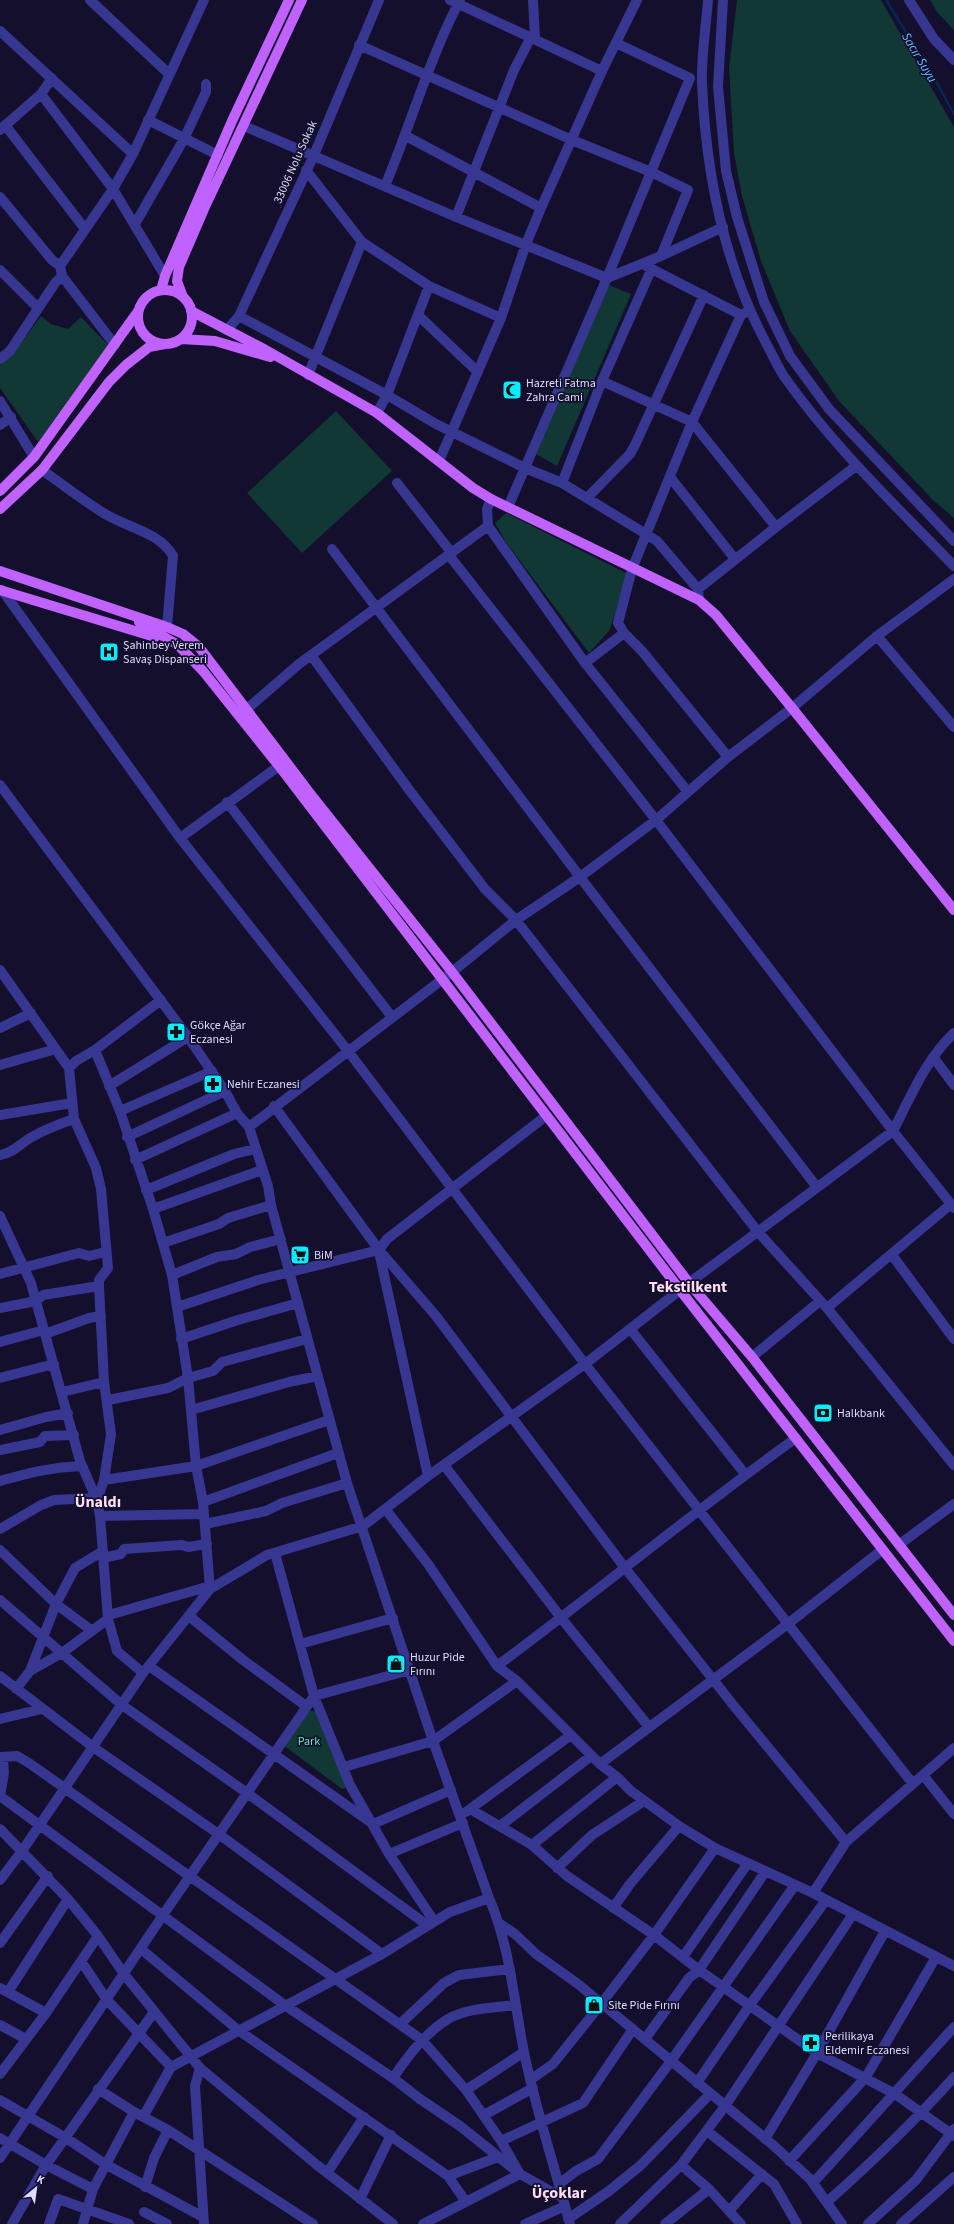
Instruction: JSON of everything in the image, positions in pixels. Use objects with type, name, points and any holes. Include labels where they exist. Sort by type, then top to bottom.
[{"type":"main road","points":[[161,290],[165,276],[218,155],[289,0]]},
{"type":"main road","points":[[302,0],[179,267],[177,280],[183,297],[191,311],[377,413],[491,499],[699,600],[716,615],[954,910]]},
{"type":"main road","points":[[0,491],[34,457],[115,345],[143,300],[151,294],[161,290],[169,291],[183,297]]},
{"type":"main road","points":[[138,310],[138,318],[143,334],[149,339],[165,344]]},
{"type":"main road","points":[[181,339],[190,326],[191,311]]},
{"type":"main road","points":[[0,509],[42,470],[109,382],[126,365],[149,347],[181,339],[215,341],[290,365]]},
{"type":"main road","points":[[0,571],[167,627],[183,634],[200,647],[310,792],[452,972],[689,1283],[752,1358],[900,1544],[954,1615]]},
{"type":"main road","points":[[0,578],[183,634]]},
{"type":"main road","points":[[1,590],[136,630],[175,645],[188,655]]},
{"type":"main road","points":[[140,622],[178,645],[188,655],[279,766],[680,1290],[954,1641]]},
{"type":"street","points":[[90,0],[169,74]]},
{"type":"street","points":[[0,359],[10,351],[55,283],[85,229],[113,188],[133,154],[204,0]]},
{"type":"street","name":"33006 Nolu Sokak","points":[[227,330],[239,316],[314,155],[379,0]]},
{"type":"street","points":[[456,217],[514,70],[533,38],[533,0]]},
{"type":"street","points":[[439,461],[454,430],[501,318],[526,244],[602,71],[637,0]]},
{"type":"street","points":[[708,0],[702,83],[709,171],[745,313],[783,374],[856,466],[954,566]]},
{"type":"street","points":[[723,0],[718,87],[726,172],[737,216],[764,302],[790,356],[829,409],[954,541]]},
{"type":"street","points":[[909,0],[934,39],[954,60]]},
{"type":"street","points":[[385,186],[406,136],[456,1],[602,71]]},
{"type":"street","points":[[0,31],[133,154]]},
{"type":"street","points":[[508,507],[607,278],[690,78],[616,43]]},
{"type":"street","points":[[359,45],[572,140],[651,172],[688,190],[661,256]]},
{"type":"street","points":[[52,78],[41,94],[3,128],[85,229]]},
{"type":"street","points":[[135,224],[184,139],[206,92],[206,84]]},
{"type":"street","points":[[41,94],[113,188],[165,276]]},
{"type":"street","points":[[148,120],[218,155]]},
{"type":"street","points":[[244,126],[456,217],[607,278],[661,256],[723,227]]},
{"type":"street","points":[[406,136],[542,208]]},
{"type":"street","points":[[306,170],[362,242],[429,286],[501,318]]},
{"type":"street","points":[[0,197],[61,271],[115,345]]},
{"type":"street","points":[[308,375],[362,242]]},
{"type":"street","points":[[641,263],[652,270],[704,295],[745,313]]},
{"type":"street","points":[[0,270],[38,308]]},
{"type":"street","points":[[562,483],[602,381],[652,270]]},
{"type":"street","points":[[377,413],[387,394],[429,286]]},
{"type":"street","points":[[587,498],[630,454],[655,404],[704,295]]},
{"type":"street","points":[[728,757],[642,651],[624,633],[618,623],[632,568],[692,422],[745,313]]},
{"type":"street","points":[[418,314],[478,372]]},
{"type":"street","points":[[239,316],[316,358],[387,394],[436,424],[454,430],[525,468],[562,483],[646,534],[657,541],[698,589],[699,600]]},
{"type":"street","points":[[602,381],[692,422],[776,527]]},
{"type":"street","points":[[0,400],[11,416],[34,457]]},
{"type":"street","points":[[0,425],[11,416]]},
{"type":"street","points":[[698,589],[856,466]]},
{"type":"street","points":[[42,470],[103,513],[154,537],[168,548],[173,556],[167,627]]},
{"type":"street","points":[[670,477],[735,559]]},
{"type":"street","points":[[398,483],[451,552],[452,559],[656,820],[952,1206],[892,1255],[823,1304],[752,1358]]},
{"type":"street","points":[[491,499],[487,509],[488,526],[585,663],[688,792]]},
{"type":"street","points":[[246,709],[311,655],[488,526]]},
{"type":"street","points":[[332,549],[580,878],[816,1186]]},
{"type":"street","points":[[249,1127],[274,1106],[442,980],[516,920],[580,878],[656,820],[728,757],[792,708],[877,636],[954,579]]},
{"type":"street","points":[[1,590],[180,838],[348,1051],[451,1190],[585,1364],[789,1623],[913,1784]]},
{"type":"street","points":[[585,663],[624,633]]},
{"type":"street","points":[[877,636],[954,727]]},
{"type":"street","points":[[311,655],[410,791],[485,889],[516,920],[758,1232],[823,1304],[954,1465]]},
{"type":"street","points":[[180,838],[279,766]]},
{"type":"street","points":[[0,785],[188,1037],[225,1091],[237,1113],[249,1127],[290,1272],[338,1454],[433,1741],[489,1898],[500,1924],[510,1969],[524,2052],[569,2222],[641,2165],[710,2094]]},
{"type":"street","points":[[228,802],[392,1018]]},
{"type":"street","points":[[0,1529],[41,1505],[54,1500],[96,1498],[99,1495],[104,1480],[111,1434],[108,1400],[104,1382],[99,1286],[99,1280],[108,1268],[105,1252],[101,1189],[96,1168],[74,1119],[72,1103],[73,1088],[69,1068],[31,1013],[1,975]]},
{"type":"street","points":[[69,1068],[76,1061],[95,1050],[161,1000]]},
{"type":"street","points":[[0,1028],[31,1013]]},
{"type":"street","points":[[9,1686],[30,1671],[62,1653],[109,1617],[210,1588],[267,1555],[363,1526],[386,1510],[428,1476],[631,1330],[680,1290],[758,1232],[816,1186],[893,1131],[934,1058],[954,1033]]},
{"type":"street","points":[[109,1086],[188,1037]]},
{"type":"street","points":[[0,1065],[56,1049]]},
{"type":"street","points":[[2,1875],[22,1851],[146,1670],[210,1588],[205,1519],[196,1466],[188,1378],[172,1275],[153,1209],[127,1137],[120,1111],[95,1050]]},
{"type":"street","points":[[934,1058],[954,1085]]},
{"type":"street","points":[[120,1111],[212,1071]]},
{"type":"street","points":[[127,1137],[225,1091]]},
{"type":"street","points":[[0,1115],[72,1103]]},
{"type":"street","points":[[274,1106],[379,1250],[436,1316],[624,1568],[713,1680],[846,1842]]},
{"type":"street","points":[[135,1160],[237,1113]]},
{"type":"street","points":[[177,1307],[258,1280],[379,1250],[387,1239],[546,1116]]},
{"type":"street","points":[[0,1155],[9,1153],[30,1138],[57,1124],[74,1119]]},
{"type":"street","points":[[146,1190],[229,1155],[255,1149]]},
{"type":"street","points":[[153,1209],[262,1170]]},
{"type":"street","points":[[163,1243],[219,1224],[228,1218],[271,1204]]},
{"type":"street","points":[[0,1216],[11,1236],[36,1300],[82,1466],[96,1498],[100,1516],[109,1617],[117,1651],[274,1753],[373,1824]]},
{"type":"street","points":[[0,1239],[11,1236]]},
{"type":"street","points":[[172,1275],[217,1257],[236,1254],[250,1247],[281,1239]]},
{"type":"street","points":[[379,1250],[428,1476]]},
{"type":"street","points":[[0,1274],[79,1253],[89,1256],[105,1252]]},
{"type":"street","points":[[892,1255],[954,1339]]},
{"type":"street","points":[[0,1308],[36,1300],[43,1295],[99,1286]]},
{"type":"street","points":[[181,1339],[238,1320],[298,1303]]},
{"type":"street","points":[[0,1342],[45,1332],[88,1318],[101,1316]]},
{"type":"street","points":[[631,1330],[745,1474]]},
{"type":"street","points":[[108,1400],[168,1388],[188,1378],[213,1371],[222,1362],[308,1339]]},
{"type":"street","points":[[0,1378],[54,1364]]},
{"type":"street","points":[[191,1410],[318,1376]]},
{"type":"street","points":[[62,1392],[104,1382]]},
{"type":"street","points":[[0,1430],[40,1418],[68,1413]]},
{"type":"street","points":[[104,1480],[196,1466],[329,1420]]},
{"type":"street","points":[[0,1450],[40,1442],[44,1436],[74,1435]]},
{"type":"street","points":[[498,1666],[562,1619],[698,1509],[796,1438]]},
{"type":"street","points":[[203,1502],[338,1454]]},
{"type":"street","points":[[444,1465],[562,1619],[649,1727]]},
{"type":"street","points":[[0,1481],[34,1471],[55,1467],[82,1466]]},
{"type":"street","points":[[100,1516],[205,1519],[266,1511],[282,1503],[348,1484]]},
{"type":"street","points":[[900,1544],[954,1504]]},
{"type":"street","points":[[386,1510],[428,1564],[498,1666],[517,1681],[591,1756],[644,1801],[715,1848],[813,1893],[954,1966]]},
{"type":"street","points":[[30,1671],[56,1604],[75,1568],[103,1554],[121,1554],[124,1549],[182,1545],[188,1547],[207,1544]]},
{"type":"street","points":[[0,1550],[56,1604],[91,1630]]},
{"type":"street","points":[[600,1764],[789,1623],[882,1550]]},
{"type":"street","points":[[275,1553],[314,1696],[358,1801],[373,1824],[430,1923]]},
{"type":"street","points":[[0,1600],[122,1705],[430,1923]]},
{"type":"street","points":[[189,1616],[243,1660],[306,1706]]},
{"type":"street","points":[[300,1644],[393,1618]]},
{"type":"street","points":[[0,2158],[163,1915],[220,1835],[274,1753],[314,1696],[410,1670]]},
{"type":"street","points":[[0,1676],[9,1686],[220,1835],[382,1954]]},
{"type":"street","points":[[344,1767],[433,1741],[517,1681]]},
{"type":"street","points":[[0,1719],[42,1709]]},
{"type":"street","points":[[389,1854],[462,1819],[470,1809],[571,1735]]},
{"type":"street","points":[[813,1893],[846,1842],[954,1748]]},
{"type":"street","points":[[520,2174],[501,2141],[466,2090],[422,2040],[334,1979],[191,1875],[65,1788],[17,1756],[2,1757],[4,1774],[0,1796],[286,2006],[393,2078],[520,2174],[564,2202]]},
{"type":"street","points":[[500,1826],[591,1756]]},
{"type":"street","points":[[923,1775],[954,1814]]},
{"type":"street","points":[[532,1845],[617,1777]]},
{"type":"street","points":[[373,1824],[451,1790]]},
{"type":"street","points":[[340,1801],[358,1801]]},
{"type":"street","points":[[557,1868],[592,1835],[644,1801]]},
{"type":"street","points":[[470,1809],[532,1845],[557,1868],[654,1935],[699,1970],[724,1986],[817,2053],[866,2077],[895,2094],[922,2114],[953,2133],[916,2180],[868,2224]]},
{"type":"street","points":[[613,1908],[630,1884],[680,1826]]},
{"type":"street","points":[[0,1829],[48,1876],[68,1899],[98,1936],[124,1974],[200,2068],[327,2173],[393,2224]]},
{"type":"street","points":[[484,2115],[532,2084],[553,2064],[654,1935],[715,1848]]},
{"type":"street","points":[[683,1957],[748,1863]]},
{"type":"street","points":[[645,2039],[689,1978],[699,1970],[765,1872]]},
{"type":"street","points":[[0,1943],[48,1876]]},
{"type":"street","points":[[559,2184],[576,2171],[598,2159],[671,2061],[795,1885]]},
{"type":"street","points":[[83,2224],[93,2189],[105,2164],[171,2067],[382,1954],[430,1923],[474,1902],[489,1898]]},
{"type":"street","points":[[46,2012],[4,1990],[68,1899]]},
{"type":"street","points":[[697,2083],[750,2005],[826,1900]]},
{"type":"street","points":[[620,2224],[681,2165],[707,2131],[853,1914]]},
{"type":"street","points":[[500,1924],[515,1934],[536,1954],[578,1984],[765,2139],[813,2183],[842,2224]]},
{"type":"street","points":[[765,2139],[817,2053],[885,1931]]},
{"type":"street","points":[[2,2068],[46,2012],[98,1936]]},
{"type":"street","points":[[141,1949],[238,2030],[448,2176],[466,2202]]},
{"type":"street","points":[[789,2161],[866,2077],[936,1957]]},
{"type":"street","points":[[81,1961],[107,2000],[171,2067]]},
{"type":"street","points":[[400,2024],[444,1983],[459,1975],[510,1969]]},
{"type":"street","points":[[393,2078],[422,2040],[448,2019],[472,2011],[515,2005]]},
{"type":"street","points":[[12,2224],[46,2166],[98,2089],[140,2034],[154,2012]]},
{"type":"street","points":[[0,2025],[26,2039]]},
{"type":"street","points":[[813,2183],[954,2027]]},
{"type":"street","points":[[501,2141],[583,2103],[633,2029]]},
{"type":"street","points":[[466,2090],[524,2052]]},
{"type":"street","points":[[200,2068],[195,2086],[204,2220]]},
{"type":"street","points":[[827,2202],[885,2150],[922,2114],[954,2077]]},
{"type":"street","points":[[98,2089],[139,2115],[168,2130],[313,2224]]},
{"type":"street","points":[[0,2100],[66,2138],[105,2164],[204,2220]]},
{"type":"street","points":[[327,2173],[364,2117]]},
{"type":"street","points":[[145,2187],[154,2158],[168,2130]]},
{"type":"street","points":[[707,2131],[774,2184],[796,2224]]},
{"type":"street","points":[[360,2199],[391,2135]]},
{"type":"street","points":[[0,2138],[46,2166],[93,2189]]},
{"type":"street","points":[[448,2176],[498,2157]]},
{"type":"street","points":[[681,2165],[709,2189],[741,2224]]},
{"type":"street","points":[[423,2224],[520,2174]]},
{"type":"street","points":[[729,2211],[762,2174]]},
{"type":"street","points":[[901,2224],[954,2177]]},
{"type":"street","points":[[665,2224],[709,2189]]},
{"type":"street","points":[[49,2224],[58,2199],[130,2224]]},
{"type":"street","points":[[525,2224],[564,2202]]},
{"type":"street","points":[[144,2212],[167,2224]]},
{"type":"green space","points":[[737,0],[881,0],[954,127],[954,518],[933,500],[839,401],[790,331],[761,261],[742,196],[734,153],[729,68]]},
{"type":"green space","points":[[930,0],[954,0],[954,30],[937,12]]},
{"type":"green space","points":[[609,285],[631,294],[557,466],[536,454]]},
{"type":"green space","points":[[41,316],[51,324],[68,329],[81,317],[108,345],[38,442],[0,388],[0,365],[14,353]]},
{"type":"green space","points":[[336,411],[392,471],[302,553],[247,493]]},
{"type":"green space","points":[[506,513],[626,573],[624,589],[609,631],[589,653],[506,542],[495,523]]},
{"type":"green space","name":"Park","points":[[308,1710],[317,1712],[345,1781],[345,1788],[342,1789],[283,1745]]},
{"type":"waterway","name":"Sacır Suyu","points":[[886,0],[931,72],[954,114]]},
{"type":"place","name":"Hazreti Fatma Zahra Cami","points":[[512,390]]},
{"type":"place","name":"Şahinbey Verem Savaş Dispanseri","points":[[109,652]]},
{"type":"place","name":"Gökçe Ağar Eczanesi","points":[[176,1032]]},
{"type":"place","name":"Nehir Eczanesi","points":[[213,1084]]},
{"type":"place","name":"BiM","points":[[300,1255]]},
{"type":"place","name":"Halkbank","points":[[823,1413]]},
{"type":"place","name":"Huzur Pide Fırını","points":[[396,1664]]},
{"type":"place","name":"Site Pide Fırını","points":[[594,2005]]},
{"type":"place","name":"Perilikaya Eldemir Eczanesi","points":[[811,2043]]},
{"type":"district","name":"Tekstilkent","points":[[688,1286]]},
{"type":"district","name":"Ünaldı","points":[[98,1501]]},
{"type":"district","name":"Üçoklar","points":[[559,2192]]}]
